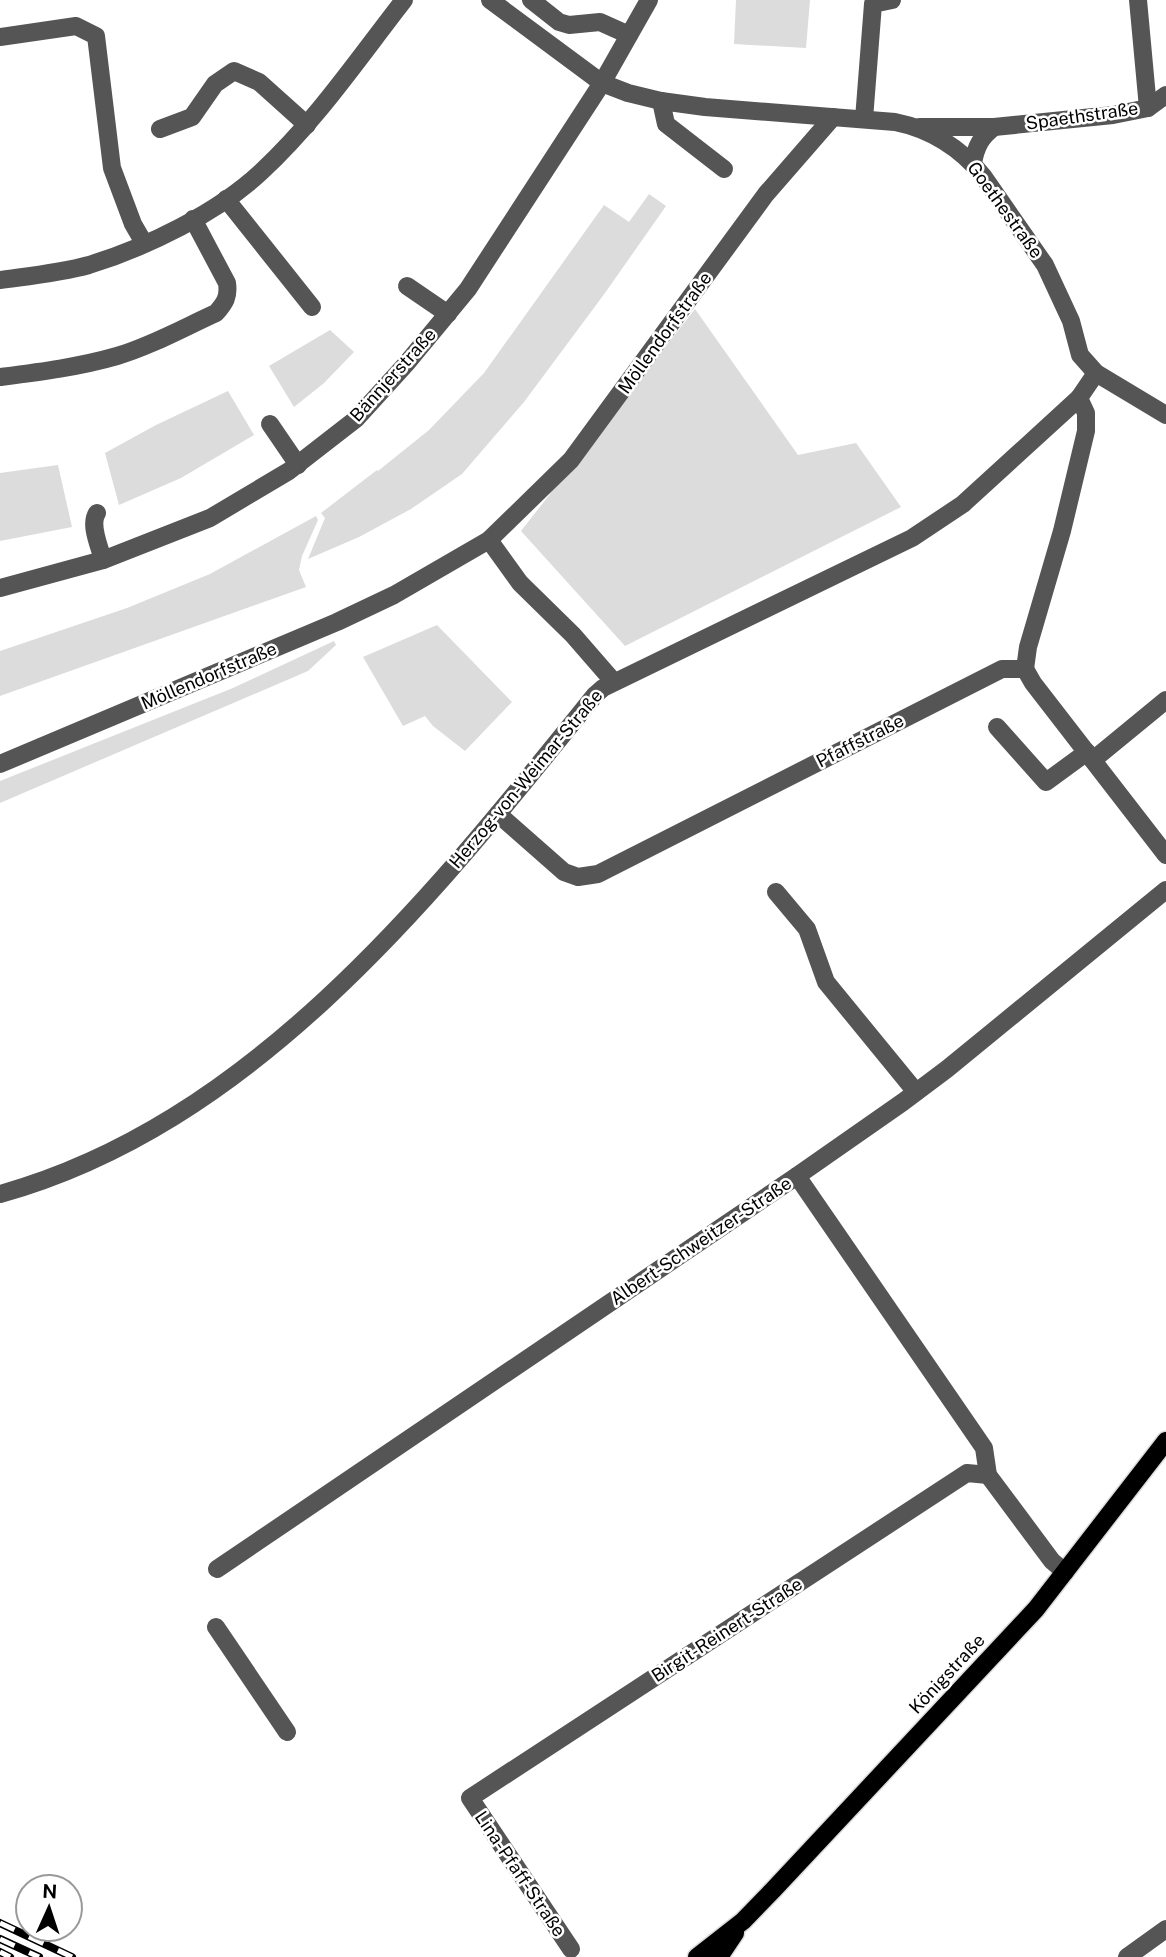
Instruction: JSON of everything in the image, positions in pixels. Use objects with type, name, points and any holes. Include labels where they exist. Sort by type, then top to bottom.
[{"type":"main road","name":"Königstraße","points":[[697,1957],[743,1921],[1036,1609],[1166,1441]]},
{"type":"main road","name":"Königstraße","points":[[719,1957],[743,1921]]},
{"type":"street","points":[[0,281],[89,265],[144,243],[226,199],[260,174],[307,125],[404,0]]},
{"type":"street","name":"Goethestraße","points":[[491,0],[602,83],[628,93],[705,107],[864,119],[919,127],[948,144],[973,163],[1045,265],[1071,321],[1080,355],[1096,373]]},
{"type":"street","points":[[531,0],[559,22],[569,25],[600,22],[629,35]]},
{"type":"street","name":"Bännjerstraße","points":[[0,588],[103,560],[210,518],[298,465],[356,419],[468,289],[602,83],[649,0]]},
{"type":"street","points":[[864,119],[873,4],[892,0]]},
{"type":"street","points":[[1138,0],[1148,108]]},
{"type":"street","points":[[0,37],[76,26],[96,36],[112,168],[133,224],[144,243]]},
{"type":"street","points":[[160,129],[192,117],[215,84],[234,71],[259,82],[307,125]]},
{"type":"street","name":"Spaethstraße","points":[[919,127],[994,127],[1113,115],[1148,108],[1166,95]]},
{"type":"street","points":[[661,101],[666,124],[724,169]]},
{"type":"street","name":"Möllendorfstraße","points":[[0,764],[337,622],[394,595],[489,540],[571,460],[766,194],[833,117]]},
{"type":"street","points":[[973,163],[976,148],[984,135],[994,127]]},
{"type":"street","points":[[226,199],[312,307]]},
{"type":"street","points":[[0,377],[118,356],[216,313],[229,294],[227,283],[193,219]]},
{"type":"street","points":[[407,286],[448,314]]},
{"type":"street","points":[[1166,415],[1096,373],[1079,398],[1086,413],[1086,431],[1062,531],[1028,647],[1025,669],[1032,683],[1166,855]]},
{"type":"street","name":"Herzog-von-Weimar-Straße","points":[[0,1194],[79,1168],[175,1116],[231,1077],[346,981],[409,916],[498,814],[595,695],[614,681],[912,538],[963,504],[1079,398]]},
{"type":"street","points":[[270,424],[298,465]]},
{"type":"street","points":[[97,513],[93,518],[94,527],[103,560]]},
{"type":"street","points":[[489,540],[520,583],[573,635],[614,681]]},
{"type":"street","name":"Pfaffstraße","points":[[498,814],[564,872],[578,877],[598,874],[1002,668],[1025,669]]},
{"type":"street","points":[[998,727],[1046,782],[1090,756],[1166,700]]},
{"type":"street","name":"Albert-Schweitzer-Straße","points":[[217,1569],[797,1176],[916,1092],[1166,890]]},
{"type":"street","points":[[776,892],[807,929],[826,982],[916,1092]]},
{"type":"street","points":[[797,1176],[984,1448],[988,1475],[1052,1561],[1065,1572]]},
{"type":"street","name":"Birgit-Reinert-Straße","points":[[470,1798],[967,1473],[988,1475]]},
{"type":"street","points":[[216,1627],[287,1732]]},
{"type":"street","name":"Lina-Pfaff-Straße","points":[[470,1798],[570,1949]]},
{"type":"street","points":[[1127,1957],[1166,1929]]},
{"type":"shaded area","points":[[736,0],[810,0],[806,48],[734,44]]},
{"type":"shaded area","points":[[649,194],[666,206],[524,402],[462,474],[411,509],[359,537],[308,559],[325,518],[321,513],[429,430],[484,373],[604,205],[629,222]]},
{"type":"shaded area","points":[[695,309],[798,455],[856,443],[901,507],[625,646],[521,531]]},
{"type":"shaded area","points":[[330,330],[354,352],[324,383],[294,407],[269,366]]},
{"type":"shaded area","points":[[228,391],[254,435],[181,478],[119,505],[105,453]]},
{"type":"shaded area","points":[[58,465],[72,527],[0,541],[0,473]]},
{"type":"shaded area","points":[[316,516],[318,520],[302,556],[299,570],[306,587],[0,696],[0,651],[127,608],[210,574]]},
{"type":"shaded area","points":[[437,625],[512,702],[465,751],[433,726],[425,716],[403,726],[363,657]]},
{"type":"shaded area","points":[[334,641],[336,645],[308,671],[0,803],[0,781],[233,688]]},
{"type":"railway","points":[[0,1923],[72,1957]]},
{"type":"railway","points":[[0,1939],[39,1957]]},
{"type":"railway","points":[[0,1952],[10,1957]]}]
